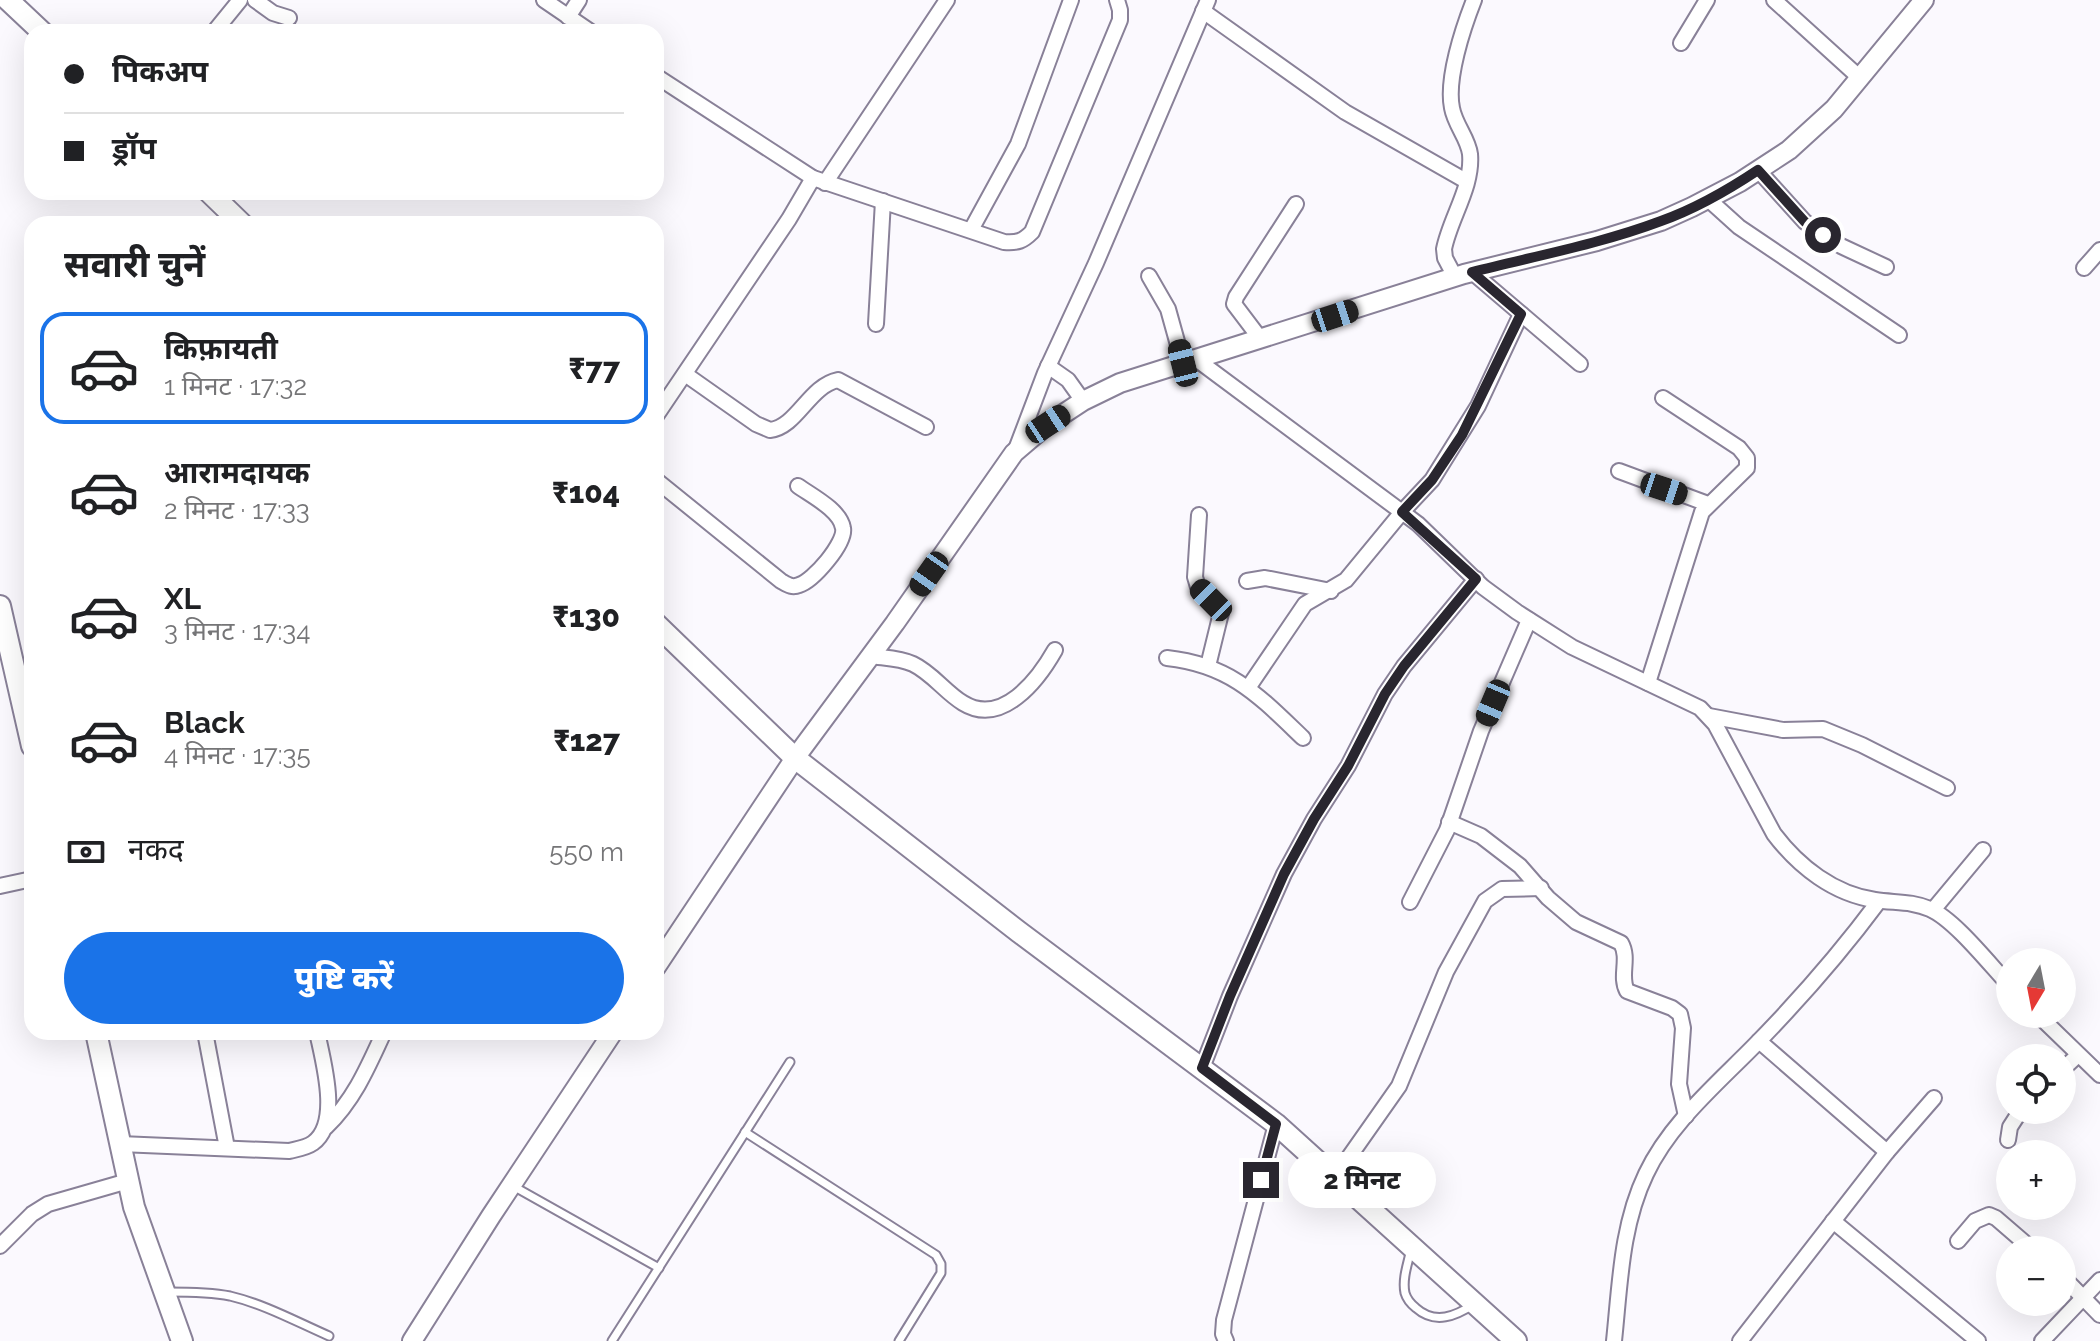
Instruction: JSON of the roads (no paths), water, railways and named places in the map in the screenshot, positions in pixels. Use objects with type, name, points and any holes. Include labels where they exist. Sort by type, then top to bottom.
[{"type":"main road","points":[[8,0],[34,24]]},
{"type":"main road","points":[[217,200],[234,216]]},
{"type":"main road","points":[[0,606],[24,711]]},
{"type":"main road","points":[[664,632],[795,758],[1019,932],[1276,1124],[1516,1341]]},
{"type":"main road","points":[[98,1040],[134,1207],[182,1341]]},
{"type":"street","points":[[220,24],[240,0]]},
{"type":"street","points":[[255,0],[273,13],[289,18]]},
{"type":"street","points":[[544,0],[579,24]]},
{"type":"street","points":[[568,17],[579,0]]},
{"type":"street","points":[[664,404],[789,219],[947,0]]},
{"type":"street","points":[[971,230],[1018,144],[1071,0]]},
{"type":"street","points":[[664,81],[819,180],[1004,242],[1016,243],[1032,232],[1120,20],[1117,0]]},
{"type":"street","points":[[1474,0],[1450,90],[1456,125],[1467,143],[1470,156],[1466,181],[1444,249],[1445,258],[1521,314],[1580,364]]},
{"type":"street","points":[[1681,43],[1707,0]]},
{"type":"street","points":[[1014,453],[1048,424],[1083,401],[1120,383],[1463,274],[1648,225],[1708,199],[1789,150],[1860,78],[1924,0]]},
{"type":"street","points":[[1777,1],[1860,78]]},
{"type":"street","points":[[664,955],[795,758],[1014,453],[1048,366],[1096,263],[1206,5],[1345,112],[1466,181]]},
{"type":"street","points":[[1758,170],[1805,222],[1841,246],[1886,267]]},
{"type":"street","points":[[1708,199],[1739,227],[1899,335]]},
{"type":"street","points":[[876,324],[883,201]]},
{"type":"street","points":[[1259,337],[1234,304],[1296,204]]},
{"type":"street","points":[[2084,268],[2100,250]]},
{"type":"street","points":[[1149,276],[1168,309],[1190,361],[1402,512],[1476,579],[1529,620],[1572,647],[1689,702],[1709,716],[1783,730],[1823,729],[1947,788]]},
{"type":"street","points":[[1248,688],[1305,604],[1346,580],[1432,480],[1462,435],[1521,314]]},
{"type":"street","points":[[1048,366],[1068,380],[1083,401]]},
{"type":"street","points":[[685,374],[756,424],[770,430],[784,424],[822,386],[838,380],[926,427]]},
{"type":"street","points":[[1648,683],[1697,524],[1708,504],[1747,468],[1747,458],[1739,448],[1663,398]]},
{"type":"street","points":[[1619,471],[1708,504]]},
{"type":"street","points":[[664,486],[791,587],[802,585],[826,562],[842,542],[844,534],[843,525],[835,513],[798,486]]},
{"type":"street","points":[[1199,515],[1195,577],[1198,587],[1221,613],[1208,666]]},
{"type":"street","points":[[1247,581],[1265,578],[1331,591]]},
{"type":"street","points":[[1202,1068],[1284,874],[1314,819],[1348,766],[1385,694],[1404,666],[1476,579]]},
{"type":"street","points":[[1410,902],[1449,822],[1481,731],[1529,620]]},
{"type":"street","points":[[871,656],[915,665],[962,702],[982,709],[992,708],[1023,694],[1042,673],[1055,650]]},
{"type":"street","points":[[1167,658],[1208,666],[1248,688],[1303,738]]},
{"type":"street","points":[[1709,716],[1759,810],[1786,850],[1842,891],[1879,901],[1915,903],[1933,910],[1996,972]]},
{"type":"street","points":[[1449,822],[1481,836],[1520,866],[1559,909],[1576,922],[1621,943],[1627,991],[1680,1014],[1683,1028],[1679,1084],[1686,1116]]},
{"type":"street","points":[[1933,910],[1983,850]]},
{"type":"street","points":[[0,886],[24,881]]},
{"type":"street","points":[[1335,1177],[1399,1086],[1446,972],[1485,901],[1502,889],[1541,888]]},
{"type":"street","points":[[1614,1341],[1623,1252],[1634,1205],[1657,1154],[1686,1116],[1840,953],[1879,901]]},
{"type":"street","points":[[2051,1028],[2100,1075]]},
{"type":"street","points":[[207,1040],[227,1148]]},
{"type":"street","points":[[318,1040],[326,1083],[326,1127]]},
{"type":"street","points":[[120,1144],[289,1151],[306,1147],[317,1141],[326,1127],[345,1109],[380,1040]]},
{"type":"street","points":[[412,1341],[608,1040]]},
{"type":"street","points":[[1759,1041],[1887,1152]]},
{"type":"street","points":[[1740,1341],[1887,1152],[1934,1098]]},
{"type":"street","points":[[1226,1341],[1224,1320],[1276,1124]]},
{"type":"street","points":[[2008,1140],[2012,1124]]},
{"type":"street","points":[[0,1246],[32,1214],[48,1204],[128,1181]]},
{"type":"street","points":[[1958,1241],[1975,1221],[1989,1215],[2017,1236]]},
{"type":"street","points":[[1833,1221],[1978,1341]]},
{"type":"street","points":[[2042,1341],[2100,1280]]},
{"type":"street","points":[[2076,1290],[2100,1315]]},
{"type":"lane","points":[[612,1341],[790,1062]]},
{"type":"lane","points":[[745,1132],[936,1255],[941,1264],[941,1273],[899,1341]]},
{"type":"lane","points":[[511,1185],[659,1268]]},
{"type":"lane","points":[[1412,1244],[1406,1269],[1405,1292],[1408,1301],[1420,1312],[1447,1318],[1476,1303]]},
{"type":"lane","points":[[164,1292],[232,1296],[329,1336]]}]
